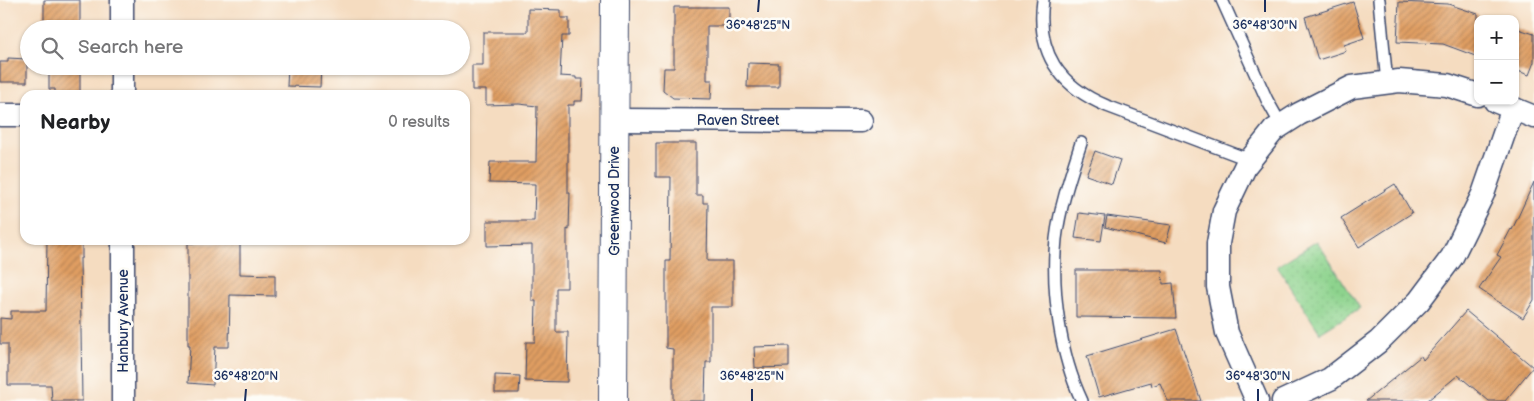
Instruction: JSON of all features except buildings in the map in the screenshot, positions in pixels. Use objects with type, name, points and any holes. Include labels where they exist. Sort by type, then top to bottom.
[{"type":"street","points":[[122,0],[122,20]]},
{"type":"street","name":"Greenwood Drive","points":[[613,401],[615,0]]},
{"type":"street","points":[[122,75],[122,90]]},
{"type":"street","points":[[1257,401],[1227,333],[1218,288],[1218,243],[1224,211],[1246,165],[1280,125],[1352,87],[1399,81],[1448,85],[1474,94]]},
{"type":"street","points":[[1283,401],[1330,378],[1378,342],[1419,301],[1452,257],[1484,194],[1504,105],[1534,117]]},
{"type":"street","points":[[0,115],[20,115]]},
{"type":"street","name":"Raven Street","points":[[614,120],[861,121]]},
{"type":"street","name":"Hanbury Avenue","points":[[123,245],[123,401]]},
{"type":"lane","points":[[1043,0],[1041,16],[1042,33],[1052,62],[1067,82],[1077,91],[1087,98],[1107,106],[1250,160]]},
{"type":"lane","points":[[1222,0],[1280,125]]},
{"type":"lane","points":[[1379,0],[1387,82]]},
{"type":"lane","points":[[1081,143],[1066,189],[1058,230],[1055,281],[1066,357],[1082,401]]},
{"type":"green space","points":[[1317,241],[1360,308],[1320,333],[1277,266]]}]
